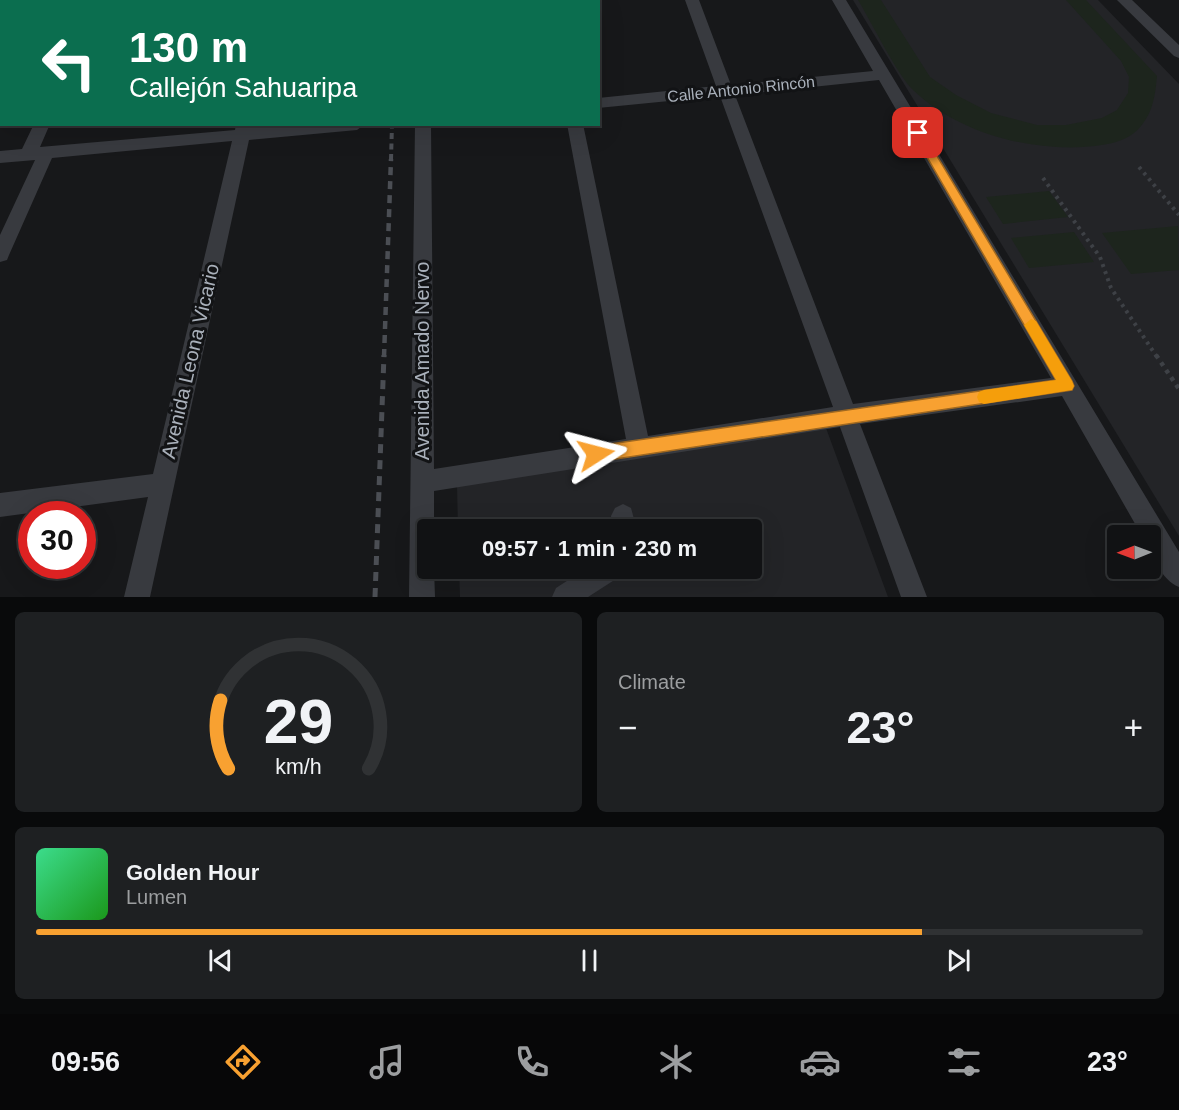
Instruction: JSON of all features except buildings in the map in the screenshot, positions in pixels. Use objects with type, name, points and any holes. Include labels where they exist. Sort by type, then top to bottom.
[{"type":"street","points":[[692,0],[914,597]]},
{"type":"street","points":[[839,0],[1179,574]]},
{"type":"street","points":[[1124,0],[1179,53]]},
{"type":"street","name":"Calle Antonio Rincón","points":[[600,103],[884,75]]},
{"type":"street","points":[[27,155],[41,126]]},
{"type":"street","points":[[0,157],[242,129],[311,126]]},
{"type":"street","name":"Avenida Amado Nervo","points":[[422,597],[423,126]]},
{"type":"street","points":[[575,126],[639,447]]},
{"type":"street","name":"Avenida Leona Vicario","points":[[137,597],[242,129]]},
{"type":"street","points":[[0,255],[46,153]]},
{"type":"street","points":[[422,482],[848,415],[1067,386]]},
{"type":"street","points":[[0,505],[163,484]]},
{"type":"street","points":[[565,597],[593,579]]},
{"type":"path","points":[[1139,167],[1179,215]]},
{"type":"path","points":[[1043,178],[1100,257],[1111,288],[1179,389]]},
{"type":"shaded area","points":[[853,0],[1098,0],[1179,84],[1179,536]]},
{"type":"shaded area","points":[[858,0],[881,0],[930,77],[956,95],[991,113],[1037,125],[1066,125],[1102,118],[1117,110],[1128,93],[1129,77],[1121,61],[1066,0],[1086,0],[1157,76],[1152,107],[1145,121],[1130,136],[1095,146],[1047,146],[1023,143],[975,129],[952,118],[913,90],[892,60]]},
{"type":"shaded area","points":[[1049,191],[1068,217],[1003,224],[986,197]]},
{"type":"shaded area","points":[[1178,226],[1179,270],[1131,274],[1102,233]]},
{"type":"shaded area","points":[[1074,232],[1094,262],[1029,268],[1011,238]]},
{"type":"shaded area","points":[[826,428],[888,597],[460,597],[459,579],[762,579],[762,519],[458,519],[457,485]]},
{"type":"railway","points":[[391,160],[392,126]]},
{"type":"railway","points":[[384,357],[391,159]]},
{"type":"railway","points":[[375,597],[384,355]]},
{"type":"slow traffic","points":[[984,397],[1067,386],[1031,325]]},
{"type":"route","points":[[596,454],[848,415],[1067,386],[918,133]]}]
